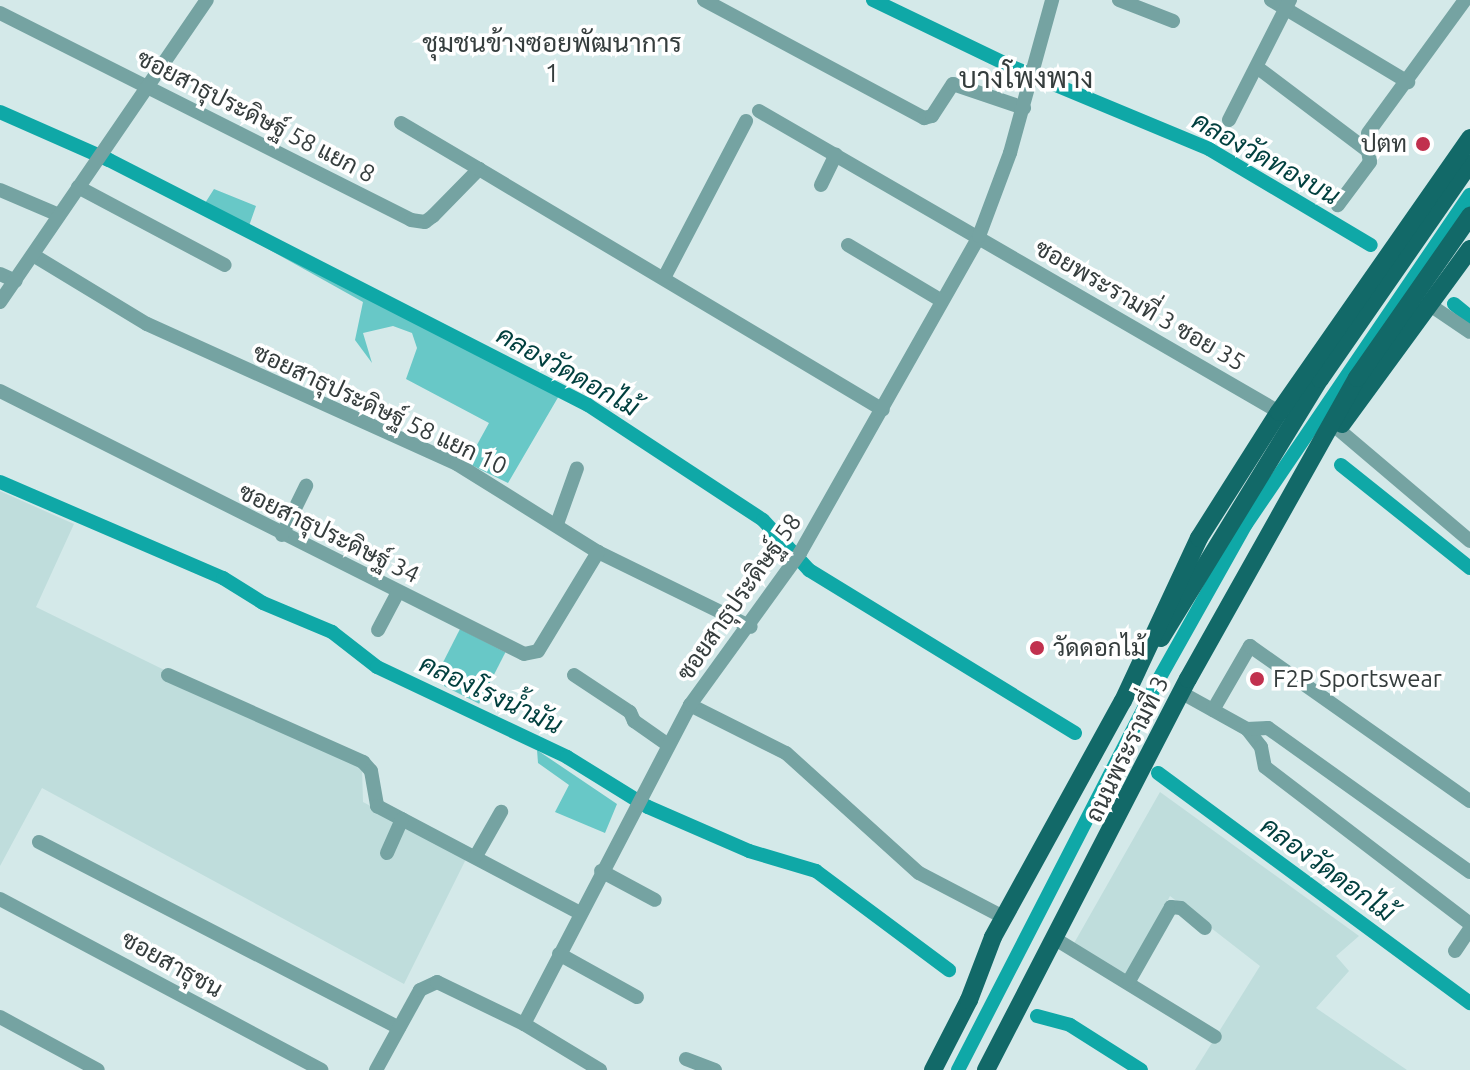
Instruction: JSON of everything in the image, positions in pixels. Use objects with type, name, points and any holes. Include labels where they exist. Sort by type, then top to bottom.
[{"type":"main road","name":"ถนนพระรามที่ 3","points":[[1141,666],[1199,538],[1279,412],[1470,138]]},
{"type":"main road","name":"ถนนพระรามที่ 3","points":[[933,1070],[1003,917],[1141,666],[1320,379],[1470,163]]},
{"type":"main road","name":"ถนนพระรามที่ 3","points":[[986,1070],[1057,940],[1182,693],[1318,454],[1357,378],[1470,216]]},
{"type":"main road","name":"ถนนพระรามที่ 3","points":[[1318,454],[1470,249]]},
{"type":"street","points":[[0,302],[146,83],[207,0]]},
{"type":"street","points":[[704,0],[924,118],[932,116],[953,84],[1024,108]]},
{"type":"street","name":"ซอยสาธุประดิษฐ์ 58","points":[[524,1024],[667,744],[690,705],[751,627],[796,560],[979,236],[1024,108],[1052,0]]},
{"type":"street","points":[[1119,0],[1173,21]]},
{"type":"street","points":[[1271,0],[1289,4],[1408,82]]},
{"type":"street","points":[[1368,133],[1465,0]]},
{"type":"street","points":[[1229,120],[1289,4]]},
{"type":"street","name":"ซอยสาธุประดิษฐ์ 58 แยก 8","points":[[0,13],[146,83],[411,220],[425,222],[479,169]]},
{"type":"street","points":[[1258,68],[1368,151],[1370,162],[1338,205]]},
{"type":"street","name":"ซอยพระรามที่ 3 ซอย 35","points":[[759,111],[1279,412]]},
{"type":"street","points":[[665,276],[746,121]]},
{"type":"street","points":[[401,123],[665,276],[883,410]]},
{"type":"street","points":[[821,185],[836,154]]},
{"type":"street","points":[[78,187],[225,265]]},
{"type":"street","points":[[0,190],[59,215]]},
{"type":"street","points":[[848,245],[942,301]]},
{"type":"street","name":"ซอยสาธุประดิษฐ์ 58 แยก 10","points":[[33,255],[147,324],[457,464],[598,552],[751,627]]},
{"type":"street","points":[[0,274],[16,281]]},
{"type":"street","points":[[1430,305],[1470,332]]},
{"type":"street","name":"ซอยสาธุประดิษฐ์ 34","points":[[0,391],[282,535],[531,654],[538,651],[598,552]]},
{"type":"street","points":[[1338,429],[1470,541]]},
{"type":"street","points":[[557,524],[577,468]]},
{"type":"street","points":[[282,535],[306,486]]},
{"type":"street","points":[[378,630],[398,592]]},
{"type":"street","points":[[1213,710],[1250,646],[1470,801]]},
{"type":"street","points":[[168,675],[363,762],[371,771],[372,801],[580,913]]},
{"type":"street","points":[[574,675],[630,712],[634,721],[667,744]]},
{"type":"street","points":[[1182,693],[1247,729],[1261,747],[1265,767],[1470,926],[1455,951]]},
{"type":"street","points":[[690,705],[786,753],[919,873],[1003,917]]},
{"type":"street","points":[[1247,729],[1268,728],[1470,872]]},
{"type":"street","points":[[476,856],[501,812]]},
{"type":"street","points":[[387,853],[402,819]]},
{"type":"street","points":[[39,842],[399,1028]]},
{"type":"street","points":[[601,871],[655,900]]},
{"type":"street","name":"ซอยสาธุชน","points":[[0,899],[321,1070]]},
{"type":"street","points":[[1129,981],[1171,907],[1181,908],[1205,928]]},
{"type":"street","points":[[1057,940],[1129,981],[1215,1037]]},
{"type":"street","points":[[559,954],[637,997]]},
{"type":"street","points":[[376,1070],[420,990],[437,982],[524,1024],[600,1070]]},
{"type":"street","points":[[0,1017],[98,1070]]},
{"type":"street","points":[[686,1059],[715,1070]]},
{"type":"shaded area","points":[[214,189],[256,206],[249,226],[560,394],[508,483],[467,463],[489,423],[406,379],[417,348],[412,333],[393,326],[363,333],[372,363],[355,340],[363,302],[200,211]]},
{"type":"shaded area","points":[[0,491],[74,524],[36,607],[362,767],[363,802],[467,857],[404,984],[42,788],[0,866]]},
{"type":"shaded area","points":[[460,629],[505,652],[479,704],[434,681]]},
{"type":"shaded area","points":[[537,750],[617,804],[605,833],[555,812],[569,785],[538,763]]},
{"type":"shaded area","points":[[1160,792],[1359,936],[1336,956],[1349,971],[1316,1008],[1407,1070],[1195,1070],[1260,966],[1170,896],[1123,986],[1069,952]]},
{"type":"waterway","name":"คลองวัดทองบน","points":[[873,0],[1010,66],[1209,149],[1371,245]]},
{"type":"waterway","name":"คลองวัดดอกไม้","points":[[0,112],[109,160],[588,405],[763,520],[809,570],[1075,733]]},
{"type":"waterway","points":[[958,1070],[1155,686],[1246,524],[1470,195]]},
{"type":"waterway","name":"คลองวัดทองบน","points":[[1454,304],[1470,317]]},
{"type":"waterway","points":[[1341,465],[1470,568]]},
{"type":"waterway","name":"คลองโรงน้ำมัน","points":[[0,482],[223,578],[263,603],[332,632],[377,667],[567,757],[648,807],[749,851],[816,871],[949,970]]},
{"type":"waterway","name":"คลองวัดดอกไม้","points":[[1158,773],[1470,1003]]},
{"type":"waterway","name":"คลองโรงน้ำมัน","points":[[1037,1016],[1070,1025],[1141,1070]]},
{"type":"place","name":"ปตท","points":[[1423,144]]},
{"type":"place","name":"วัดดอกไม้","points":[[1037,648]]},
{"type":"place","name":"F2P Sportswear","points":[[1257,679]]},
{"type":"district","name":"ชุมชนข้างซอยพัฒนาการ 1","points":[[552,58]]},
{"type":"district","name":"บางโพงพาง","points":[[1026,78]]}]
